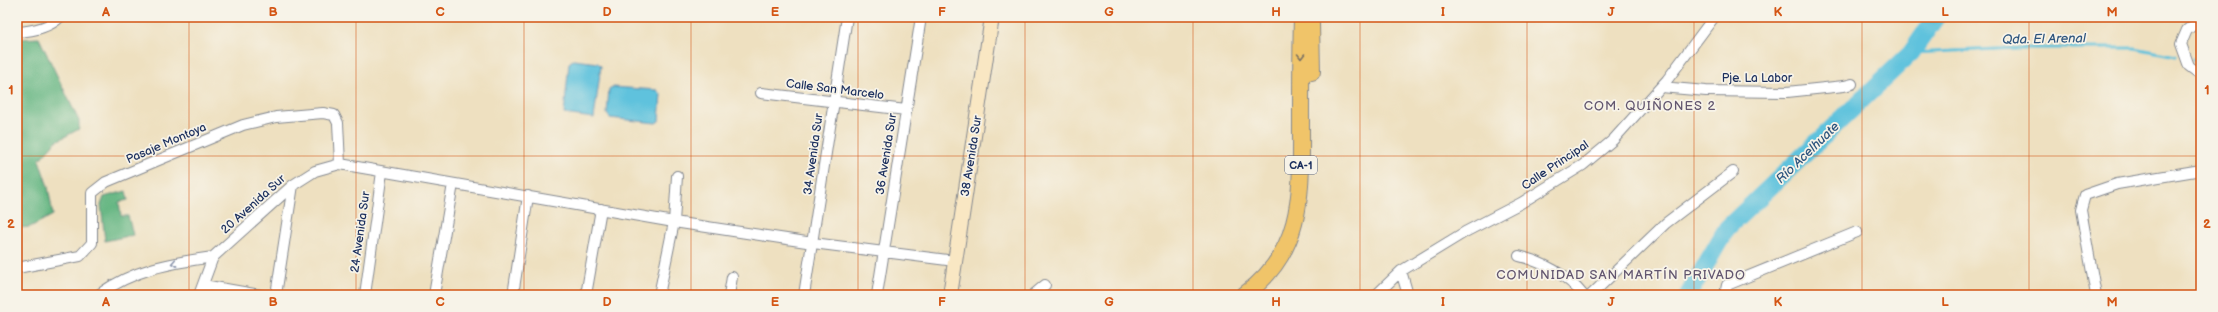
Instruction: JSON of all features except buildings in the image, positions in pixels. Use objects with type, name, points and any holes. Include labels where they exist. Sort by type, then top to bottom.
[{"type":"highway","name":"CA-1","points":[[1244,295],[1262,280],[1281,255],[1292,233],[1300,203],[1302,17]]},
{"type":"highway","name":"CA-1","points":[[1261,295],[1275,280],[1296,249],[1302,237],[1309,208],[1312,171],[1311,17]]},
{"type":"main road","name":"38 Avenida Sur","points":[[950,295],[992,17]]},
{"type":"street","points":[[17,32],[32,31],[55,22],[60,17]]},
{"type":"street","name":"34 Avenida Sur","points":[[804,295],[814,243],[833,102],[847,17]]},
{"type":"street","name":"36 Avenida Sur","points":[[877,295],[921,17]]},
{"type":"street","name":"Calle Principal","points":[[1376,295],[1401,271],[1465,232],[1521,203],[1583,165],[1613,140],[1661,87],[1714,17]]},
{"type":"street","points":[[2201,19],[2186,30],[2181,44],[2189,66],[2201,74]]},
{"type":"street","name":"Pje. La Labor","points":[[1661,87],[1706,91],[1787,92],[1852,84]]},
{"type":"street","name":"Calle San Marcelo","points":[[761,92],[906,110]]},
{"type":"street","name":"Pasaje Montoya","points":[[17,268],[80,256],[92,243],[92,193],[106,182],[243,125],[276,117],[323,112],[331,114],[336,117],[338,123],[340,164]]},
{"type":"street","points":[[340,164],[674,222],[814,243],[955,261]]},
{"type":"street","name":"20 Avenida Sur","points":[[199,295],[213,257],[293,185],[315,171],[340,164]]},
{"type":"street","points":[[2096,295],[2081,210],[2085,195],[2117,184],[2201,170]]},
{"type":"street","name":"24 Avenida Sur","points":[[365,295],[382,172]]},
{"type":"street","points":[[1591,295],[1666,223],[1733,172]]},
{"type":"street","points":[[659,295],[674,222],[677,176]]},
{"type":"street","points":[[434,295],[453,184]]},
{"type":"street","points":[[276,295],[293,185]]},
{"type":"street","points":[[513,295],[528,196]]},
{"type":"street","points":[[586,295],[601,209]]},
{"type":"street","points":[[1725,295],[1727,285],[1857,232]]},
{"type":"street","points":[[1519,256],[1538,260],[1574,285],[1583,295]]},
{"type":"street","points":[[98,295],[115,282],[151,268],[213,257]]},
{"type":"street","points":[[1401,271],[1408,295]]},
{"type":"street","points":[[729,295],[732,277]]},
{"type":"street","points":[[203,285],[260,295]]},
{"type":"street","points":[[1033,295],[1045,285]]},
{"type":"green space","points":[[39,38],[79,121],[79,129],[55,142],[39,160],[48,187],[53,215],[30,227],[17,228],[17,39]]},
{"type":"green space","points":[[126,191],[128,200],[119,202],[121,216],[128,216],[133,235],[105,241],[101,205],[104,197]]},
{"type":"water","points":[[573,60],[598,63],[601,66],[594,118],[564,114],[569,63]]},
{"type":"water","points":[[612,87],[657,90],[661,94],[659,121],[656,123],[610,118],[607,114],[609,89]]},
{"type":"waterway","name":"Río Acelhuate","points":[[1688,295],[1727,228],[1911,53],[1936,17]]},
{"type":"waterway","name":"Qda. El Arenal","points":[[1911,53],[2018,48],[2135,48],[2176,56]]},
{"type":"waterway","name":"Qda. El Arenal","points":[[2193,59],[2201,61]]},
{"type":"district","name":"COM. QUIÑONES 2","points":[[1650,105]]},
{"type":"district","name":"COMUNIDAD SAN MARTÍN PRIVADO","points":[[1621,274]]}]
